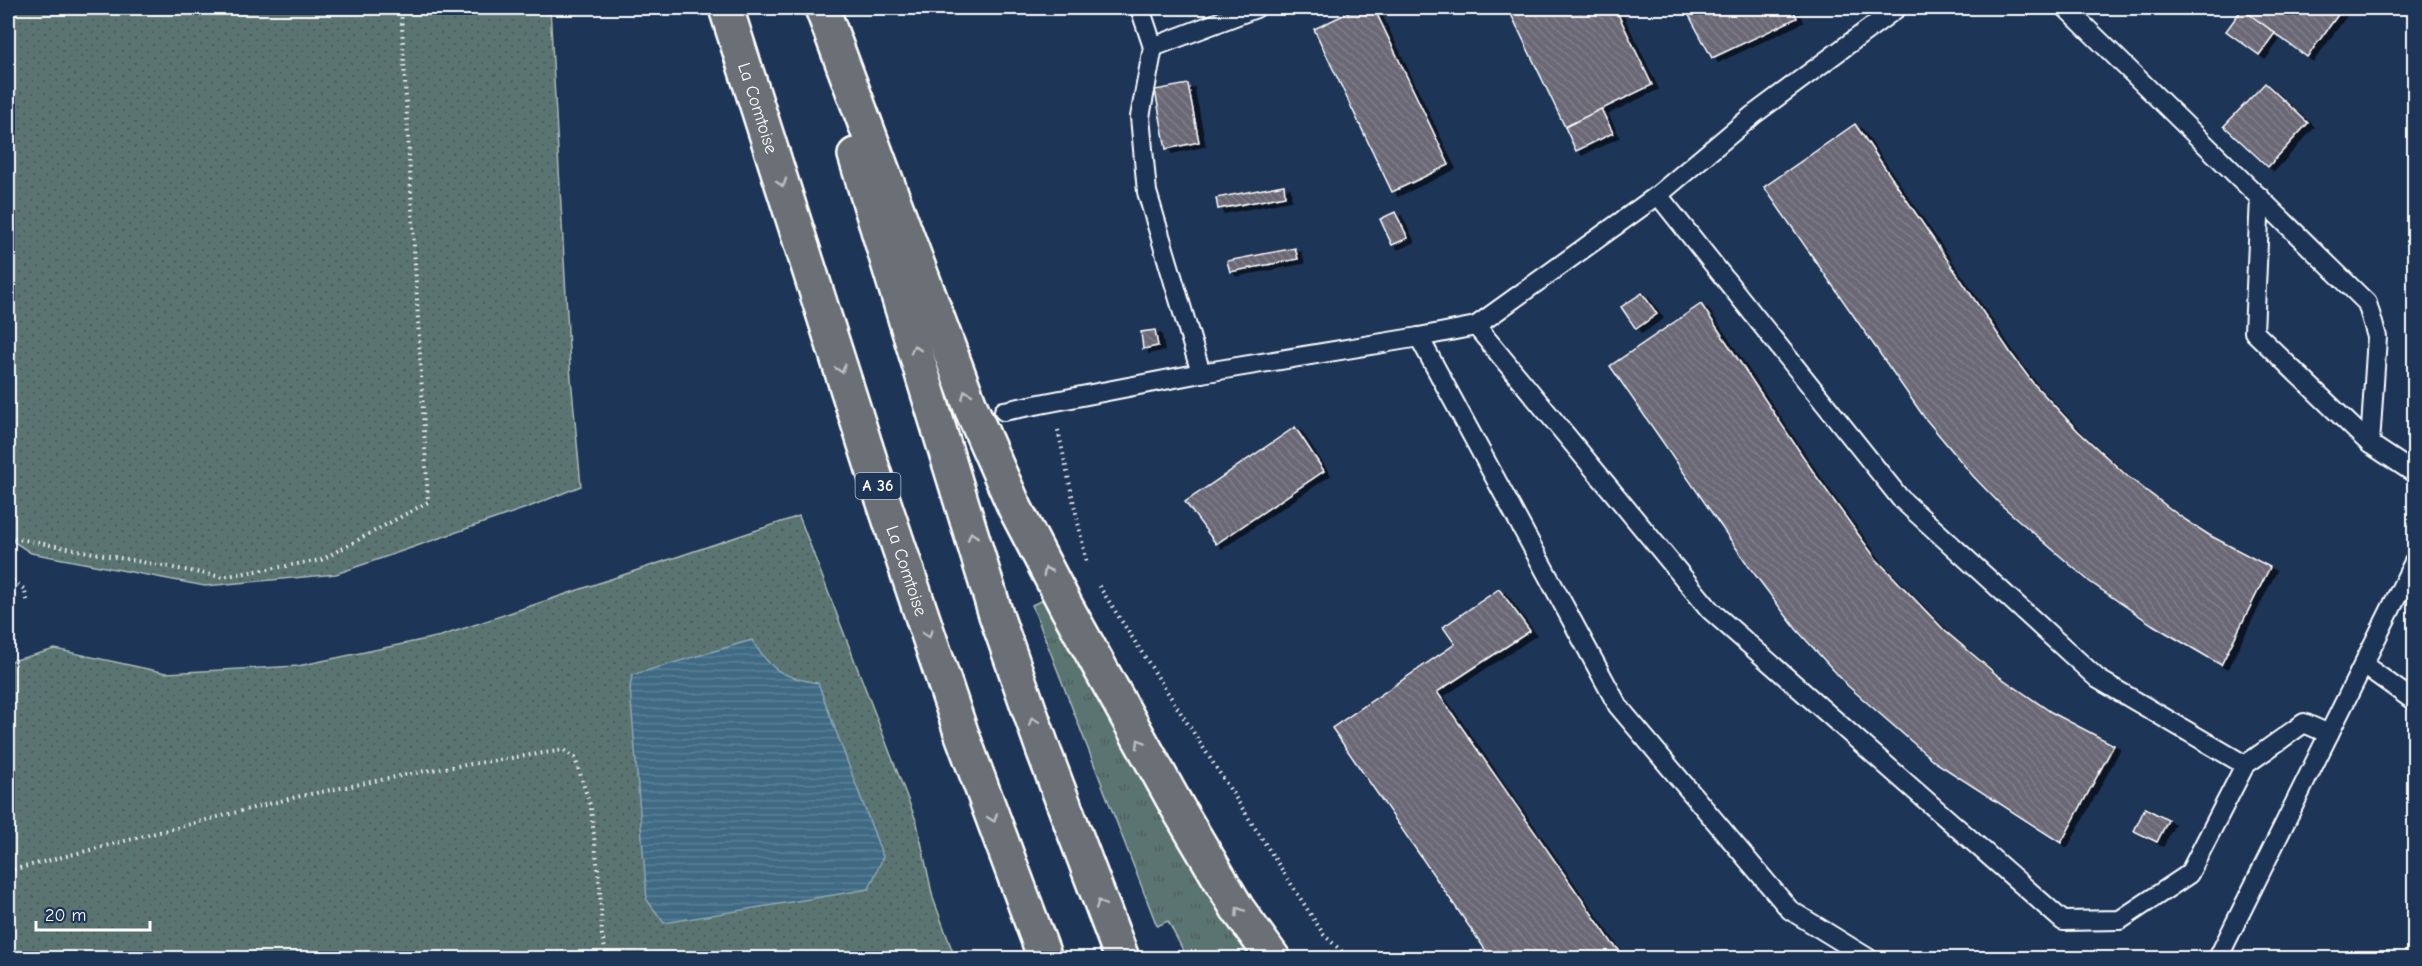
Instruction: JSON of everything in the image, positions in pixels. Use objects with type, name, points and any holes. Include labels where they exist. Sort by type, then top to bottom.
[{"type":"highway","name":"La Comtoise","points":[[726,8],[876,480],[961,732],[1045,958]]},
{"type":"highway","points":[[810,8],[996,615],[1043,749],[1122,958]]},
{"type":"highway","points":[[822,8],[971,408],[1015,508],[1088,647],[1179,810],[1238,908],[1273,958]]},
{"type":"lane","points":[[1140,8],[1153,47],[1140,117],[1147,192],[1201,373]]},
{"type":"lane","points":[[1153,47],[1256,8]]},
{"type":"lane","points":[[1004,411],[1201,373],[1419,338],[1476,326],[1658,195],[1753,116],[1897,8]]},
{"type":"lane","points":[[2066,8],[2367,303],[2377,338],[2370,444]]},
{"type":"lane","points":[[1658,195],[1900,498],[2098,679],[2245,765]]},
{"type":"lane","points":[[2260,197],[2253,332],[2370,444],[2415,473]]},
{"type":"lane","points":[[1476,326],[1710,610],[2063,921],[2120,920],[2189,874],[2245,765],[2304,723],[2329,734]]},
{"type":"lane","points":[[1419,338],[1618,706],[1790,910],[1868,958]]},
{"type":"lane","points":[[2218,958],[2415,562]]},
{"type":"lane","points":[[2364,665],[2415,701]]},
{"type":"path","points":[[8,537],[222,578],[321,560],[428,502],[401,8]]},
{"type":"path","points":[[1052,403],[1088,569]]},
{"type":"path","points":[[8,577],[24,589],[28,603]]},
{"type":"path","points":[[1095,579],[1324,935],[1348,958]]},
{"type":"path","points":[[8,871],[296,797],[425,771],[564,750],[575,758],[591,808],[600,888],[602,935],[607,958]]},
{"type":"green space","points":[[8,8],[550,8],[570,367],[581,486],[529,507],[336,574],[205,586],[31,553],[8,538]]},
{"type":"green space","points":[[799,516],[917,823],[933,898],[955,958],[8,958],[8,662],[55,649],[166,673],[298,666],[441,636]]},
{"type":"green space","points":[[1047,598],[1231,925],[1252,958],[1187,958],[1168,921],[1157,926],[1032,605]]},
{"type":"water","points":[[752,640],[765,659],[779,671],[795,678],[818,683],[883,857],[869,889],[664,923],[647,900],[630,688],[632,675]]},
{"type":"building","points":[[1358,8],[1374,8],[1449,165],[1392,192],[1314,29]]},
{"type":"building","points":[[1508,8],[1615,8],[1652,85],[1565,127]]},
{"type":"building","points":[[1685,8],[1792,8],[1797,18],[1712,58]]},
{"type":"building","points":[[2240,8],[2343,8],[2307,57]]},
{"type":"building","points":[[2242,9],[2275,33],[2259,55],[2226,31]]},
{"type":"building","points":[[2265,83],[2308,123],[2268,167],[2224,126]]},
{"type":"building","points":[[1188,84],[1199,142],[1166,149],[1155,90]]},
{"type":"building","points":[[1601,109],[1613,133],[1576,151],[1565,127]]},
{"type":"building","points":[[1855,124],[2032,382],[2078,431],[2127,476],[2209,535],[2270,567],[2221,665],[2153,625],[2090,582],[2000,504],[1973,476],[1924,417],[1764,187]]},
{"type":"building","points":[[1284,185],[1285,196],[1218,209],[1216,198]]},
{"type":"building","points":[[1395,212],[1408,238],[1392,245],[1380,219]]},
{"type":"building","points":[[1295,248],[1298,259],[1230,272],[1227,261]]},
{"type":"building","points":[[1642,293],[1657,314],[1636,329],[1621,307]]},
{"type":"building","points":[[1701,304],[1816,476],[1876,559],[1945,631],[1997,675],[2051,712],[2114,745],[2061,843],[1935,762],[1848,686],[1796,629],[1750,568],[1610,366]]},
{"type":"building","points":[[1155,330],[1158,346],[1143,349],[1141,332]]},
{"type":"building","points":[[1295,427],[1324,471],[1216,544],[1185,502]]},
{"type":"building","points":[[1499,589],[1530,631],[1437,692],[1612,943],[1627,958],[1491,958],[1332,728],[1455,644],[1443,627]]},
{"type":"building","points":[[2145,808],[2168,820],[2157,842],[2134,831]]}]
